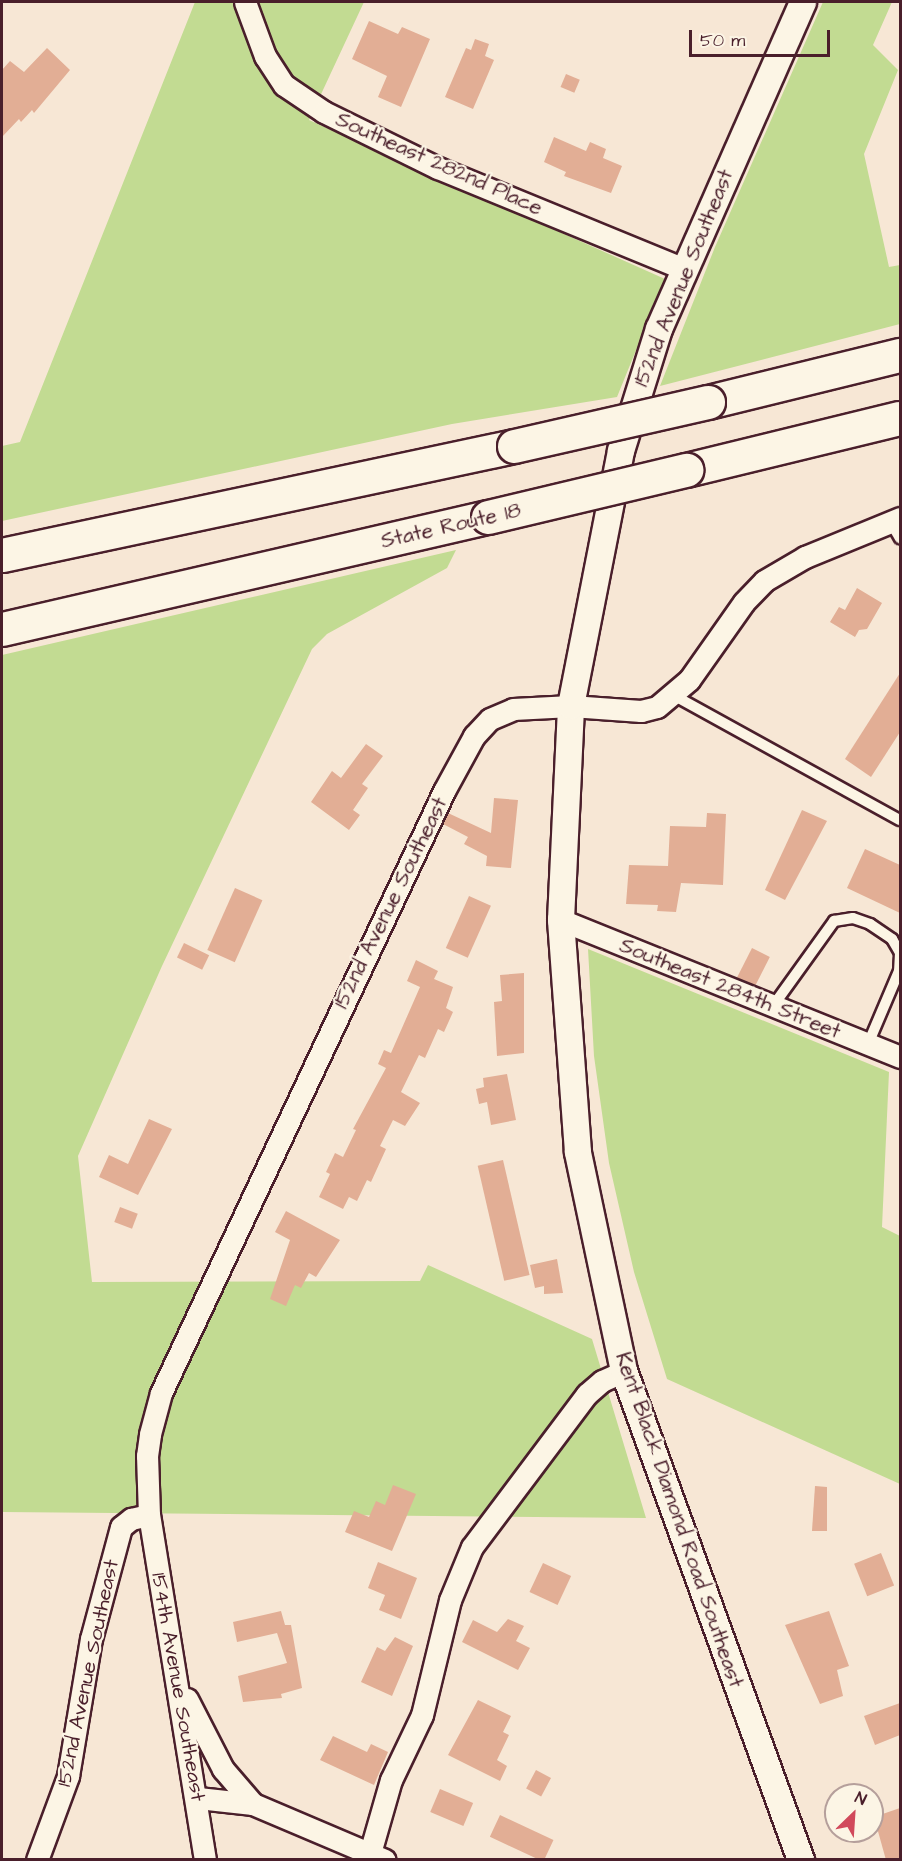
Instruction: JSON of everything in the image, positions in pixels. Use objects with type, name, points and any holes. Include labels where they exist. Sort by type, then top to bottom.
[{"type":"highway","points":[[2,555],[514,446],[900,355]]},
{"type":"highway","name":"State Route 18","points":[[2,629],[488,517],[900,418]]},
{"type":"street","name":"Southeast 282nd Place","points":[[245,2],[265,56],[284,85],[324,112],[438,168],[684,269]]},
{"type":"street","name":"152nd Avenue Southeast","points":[[37,1860],[68,1776],[91,1639],[121,1527],[131,1519],[149,1515],[147,1456],[161,1393],[440,800],[474,736],[490,718],[513,709],[571,706],[621,451],[642,377],[684,269],[803,2]]},
{"type":"street","points":[[571,706],[641,711],[657,707],[675,696],[764,581],[805,557],[897,525]]},
{"type":"street","name":"Kent Black Diamond Road Southeast","points":[[571,706],[561,920],[578,1152],[624,1371],[801,1860]]},
{"type":"street","name":"Southeast 284th Street","points":[[561,920],[900,1057]]},
{"type":"street","points":[[198,1798],[253,1804],[377,1856],[391,1780],[422,1715],[450,1600],[472,1547],[587,1394],[602,1381],[624,1371]]},
{"type":"street","name":"154th Avenue Southeast","points":[[149,1515],[198,1798],[206,1860]]},
{"type":"street","points":[[178,1683],[219,1763],[253,1804]]},
{"type":"lane","points":[[675,696],[900,820]]},
{"type":"lane","points":[[773,1006],[834,921],[853,918],[870,924],[892,939],[900,953],[899,971],[868,1044]]},
{"type":"green space","points":[[195,2],[364,2],[309,120],[665,279],[617,397],[452,424],[2,521],[2,446],[20,442]]},
{"type":"green space","points":[[823,2],[892,2],[873,45],[898,70],[864,154],[889,267],[900,265],[900,324],[660,386],[715,247]]},
{"type":"green space","points":[[456,550],[447,568],[327,634],[312,649],[162,966],[78,1156],[92,1282],[420,1281],[428,1265],[592,1339],[646,1518],[2,1512],[2,655]]},
{"type":"green space","points":[[588,949],[889,1072],[882,1227],[900,1236],[900,1484],[667,1379],[634,1272],[609,1163],[594,1056]]},
{"type":"building","points":[[369,21],[398,34],[402,27],[430,39],[401,107],[378,97],[387,76],[352,59]]},
{"type":"building","points":[[475,39],[489,44],[485,56],[494,60],[473,109],[445,97],[466,48],[471,50]]},
{"type":"building","points":[[47,48],[70,70],[34,113],[32,110],[21,122],[19,119],[2,137],[2,70],[10,61],[24,72]]},
{"type":"building","points":[[566,74],[580,80],[574,93],[561,87]]},
{"type":"building","points":[[554,137],[586,151],[590,142],[606,149],[603,158],[622,166],[611,193],[564,176],[566,172],[544,162]]},
{"type":"building","points":[[857,588],[882,603],[867,629],[859,630],[855,637],[830,622],[839,607],[845,610]]},
{"type":"building","points":[[900,673],[900,732],[871,777],[845,759]]},
{"type":"building","points":[[366,744],[383,756],[362,784],[368,788],[353,810],[360,815],[349,830],[311,802],[332,771],[341,778]]},
{"type":"building","points":[[494,798],[518,800],[511,868],[486,866],[487,856],[464,844],[468,837],[443,824],[448,813],[491,833]]},
{"type":"building","points":[[802,810],[827,821],[785,900],[765,890]]},
{"type":"building","points":[[707,813],[726,814],[723,885],[681,883],[676,912],[657,911],[658,905],[626,904],[629,865],[668,866],[670,826],[706,827]]},
{"type":"building","points":[[865,849],[900,865],[900,913],[847,888]]},
{"type":"building","points":[[235,888],[262,900],[235,962],[207,950]]},
{"type":"building","points":[[469,896],[491,906],[468,958],[446,948]]},
{"type":"building","points":[[184,943],[209,955],[202,970],[177,957]]},
{"type":"building","points":[[752,948],[770,957],[755,986],[737,977]]},
{"type":"building","points":[[416,960],[438,971],[434,979],[453,987],[446,1008],[453,1012],[444,1032],[438,1029],[425,1058],[419,1055],[401,1092],[420,1103],[405,1126],[393,1120],[380,1146],[386,1149],[371,1182],[367,1180],[357,1201],[349,1197],[343,1209],[319,1197],[330,1174],[326,1172],[335,1153],[343,1157],[356,1130],[353,1129],[386,1068],[378,1064],[384,1050],[391,1053],[420,987],[407,981]]},
{"type":"building","points":[[524,973],[524,1053],[497,1056],[494,1002],[502,1001],[500,975]]},
{"type":"building","points":[[507,1074],[516,1120],[491,1125],[487,1102],[479,1104],[476,1089],[484,1087],[483,1078]]},
{"type":"building","points":[[149,1119],[172,1129],[138,1195],[99,1177],[109,1155],[128,1164]]},
{"type":"building","points":[[503,1160],[530,1275],[504,1281],[478,1166]]},
{"type":"building","points":[[120,1207],[138,1214],[132,1229],[114,1222]]},
{"type":"building","points":[[286,1211],[340,1240],[316,1277],[309,1273],[301,1288],[295,1285],[286,1306],[270,1299],[290,1240],[275,1232]]},
{"type":"building","points":[[557,1259],[563,1293],[544,1294],[544,1286],[535,1288],[530,1265]]},
{"type":"building","points":[[393,1485],[416,1494],[392,1551],[345,1532],[354,1511],[369,1517],[376,1501],[385,1505]]},
{"type":"building","points":[[815,1486],[827,1487],[827,1531],[812,1531]]},
{"type":"building","points":[[881,1553],[894,1585],[867,1596],[854,1564]]},
{"type":"building","points":[[378,1562],[417,1578],[401,1619],[379,1610],[385,1595],[368,1588]]},
{"type":"building","points":[[543,1563],[571,1576],[558,1605],[529,1592]]},
{"type":"building","points":[[281,1611],[285,1625],[291,1625],[302,1688],[281,1694],[282,1698],[243,1702],[238,1676],[287,1663],[277,1633],[237,1642],[233,1622]]},
{"type":"building","points":[[829,1611],[849,1666],[837,1670],[843,1696],[820,1704],[785,1625]]},
{"type":"building","points":[[508,1619],[524,1626],[516,1641],[530,1648],[518,1670],[462,1642],[473,1620],[497,1632]]},
{"type":"building","points":[[395,1637],[413,1646],[392,1696],[361,1682],[377,1647],[385,1651]]},
{"type":"building","points":[[478,1700],[511,1716],[503,1732],[509,1735],[497,1760],[507,1766],[500,1781],[448,1755]]},
{"type":"building","points":[[900,1703],[900,1735],[875,1745],[864,1716]]},
{"type":"building","points":[[333,1736],[367,1752],[371,1744],[388,1752],[374,1785],[320,1760]]},
{"type":"building","points":[[536,1770],[551,1778],[541,1797],[526,1789]]},
{"type":"building","points":[[440,1789],[473,1803],[463,1826],[430,1812]]},
{"type":"building","points":[[900,1808],[900,1860],[886,1860],[881,1843],[884,1843],[884,1814]]},
{"type":"building","points":[[500,1815],[553,1840],[544,1860],[540,1860],[490,1837]]}]
